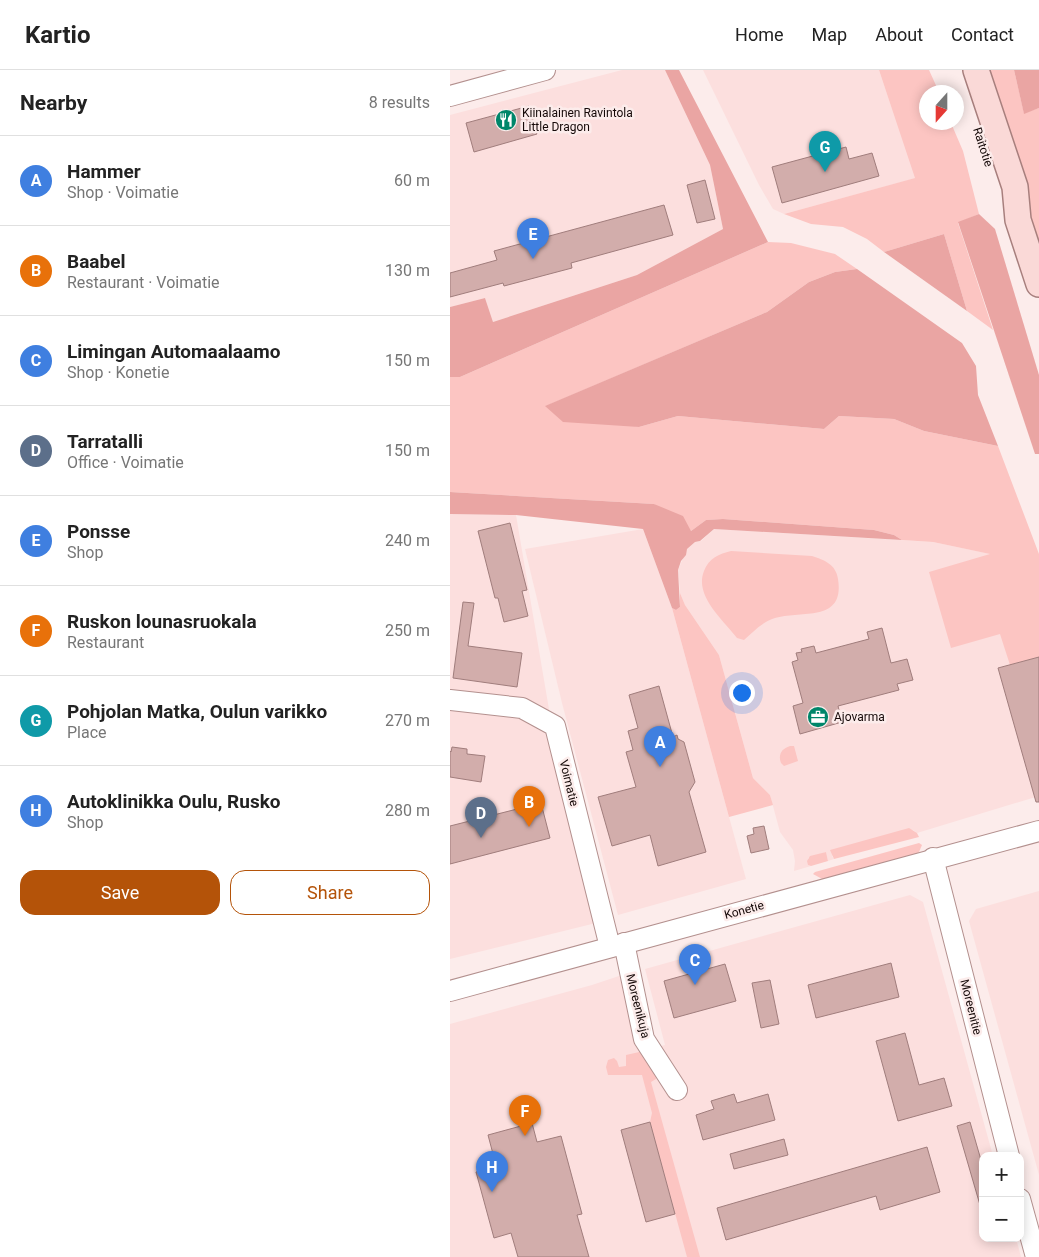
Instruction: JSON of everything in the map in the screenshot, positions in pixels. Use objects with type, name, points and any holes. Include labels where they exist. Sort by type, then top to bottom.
[{"type":"main road","name":"Raitotie","points":[[958,70],[998,191],[1018,220]]},
{"type":"main road","name":"Raitotie","points":[[976,70],[1015,187],[1018,220],[1039,284]]},
{"type":"street","points":[[450,96],[545,70]]},
{"type":"street","name":"Voimatie","points":[[450,700],[522,708],[555,726],[617,945]]},
{"type":"street","name":"Konetie","points":[[450,991],[1039,830]]},
{"type":"street","name":"Moreenitie","points":[[933,858],[1008,1152]]},
{"type":"street","name":"Moreenikuja","points":[[617,945],[644,1039],[678,1090]]},
{"type":"street","points":[[1024,1214],[1036,1257]]},
{"type":"shaded area","points":[[622,70],[665,70],[710,165],[723,229],[637,275],[493,322],[485,298],[450,307],[450,115]]},
{"type":"shaded area","points":[[665,70],[679,70],[768,242],[460,377],[450,377],[450,307],[485,298],[493,322],[637,275],[723,229],[710,165]]},
{"type":"shaded area","points":[[703,70],[879,70],[916,178],[784,214],[773,209],[759,185]]},
{"type":"shaded area","points":[[879,70],[929,70],[936,85],[919,85],[919,130],[954,130],[963,151],[979,214],[958,223],[993,330],[967,311],[944,234],[884,252],[867,239],[843,227],[811,224],[784,214],[915,178]]},
{"type":"shaded area","points":[[987,70],[1014,70],[1024,113],[1039,108],[1039,249]]},
{"type":"shaded area","points":[[1014,70],[1039,70],[1039,108],[1024,114]]},
{"type":"shaded area","points":[[979,214],[995,229],[1039,375],[1039,454],[1035,454],[958,222]]},
{"type":"shaded area","points":[[944,234],[967,311],[884,252]]},
{"type":"shaded area","points":[[768,242],[791,243],[835,254],[857,269],[835,272],[809,282],[767,312],[546,406],[639,427],[678,416],[824,429],[839,416],[894,419],[924,431],[998,446],[1039,554],[1039,657],[1010,665],[1000,634],[951,648],[929,572],[990,554],[933,542],[902,540],[894,535],[874,530],[723,519],[706,520],[691,531],[654,504],[450,492],[450,377],[460,377]]},
{"type":"shaded area","points":[[857,269],[962,343],[976,366],[978,395],[998,446],[924,431],[894,419],[839,416],[824,429],[678,416],[639,427],[563,422],[545,406],[767,312],[809,282],[835,272]]},
{"type":"shaded area","points":[[450,492],[654,504],[683,516],[691,531],[706,520],[723,519],[874,530],[894,535],[902,540],[714,529],[687,549],[686,555],[681,561],[678,570],[680,607],[676,610],[672,608],[643,529],[516,515],[450,514]]},
{"type":"shaded area","points":[[450,514],[516,515],[561,780],[596,923],[450,959]]},
{"type":"shaded area","points":[[643,529],[672,608],[746,879],[618,915],[562,703],[525,549]]},
{"type":"shaded area","points":[[714,529],[933,542],[991,554],[1039,559],[1039,796],[917,833],[913,830],[832,856],[834,859],[828,861],[826,852],[808,858],[808,865],[811,866],[794,871],[793,850],[780,832],[770,795],[753,778],[719,655],[685,605],[680,593],[678,570],[687,549],[695,542],[701,541]]},
{"type":"shaded area","points":[[731,551],[812,556],[825,561],[832,566],[837,574],[838,593],[835,603],[828,609],[819,612],[775,618],[762,625],[744,640],[737,638],[706,598],[702,580],[706,567],[712,560],[719,555]]},
{"type":"shaded area","points":[[680,593],[685,605],[719,655],[753,778],[770,795],[773,805],[729,817],[672,608],[676,610],[680,607]]},
{"type":"shaded area","points":[[794,746],[798,761],[784,766],[781,763],[780,755],[784,749]]},
{"type":"shaded area","points":[[909,828],[917,833],[919,837],[834,859],[830,850]]},
{"type":"shaded area","points":[[919,843],[922,845],[916,854],[824,880],[813,874],[815,872]]},
{"type":"shaded area","points":[[826,852],[828,861],[811,866],[808,865],[807,861],[810,856]]},
{"type":"shaded area","points":[[1039,891],[1039,1175],[969,921],[976,909]]},
{"type":"shaded area","points":[[910,895],[923,902],[992,1152],[979,1152],[979,1242],[1017,1242],[1021,1257],[450,1257],[450,1024],[622,975],[643,1051],[665,1045],[645,969]]},
{"type":"shaded area","points":[[648,1050],[654,1063],[656,1079],[651,1082],[700,1257],[687,1257],[650,1122],[652,1113],[642,1075],[608,1075],[606,1067],[608,1060],[614,1058],[619,1067],[626,1066],[626,1055]]},
{"type":"building","points":[[529,106],[537,134],[474,152],[466,123]]},
{"type":"building","points":[[846,147],[849,159],[872,153],[879,176],[782,203],[772,167]]},
{"type":"building","points":[[705,180],[715,219],[697,223],[687,185]]},
{"type":"building","points":[[664,205],[673,235],[571,263],[572,268],[504,286],[503,283],[450,297],[450,273],[497,260],[494,251]]},
{"type":"building","points":[[510,523],[527,590],[522,591],[528,616],[504,622],[498,598],[495,598],[478,531]]},
{"type":"building","points":[[463,602],[474,603],[468,646],[522,653],[517,687],[453,678]]},
{"type":"building","points":[[882,628],[891,663],[907,659],[913,680],[897,684],[899,690],[838,706],[842,722],[800,734],[793,706],[803,703],[792,662],[798,660],[796,653],[802,652],[801,649],[814,646],[816,653],[869,639],[867,632]]},
{"type":"building","points":[[1039,657],[1039,802],[1036,802],[998,668]]},
{"type":"building","points":[[659,686],[673,737],[677,735],[678,739],[684,742],[695,782],[689,792],[706,852],[658,866],[650,835],[612,846],[598,797],[636,787],[626,752],[633,750],[628,731],[638,728],[629,695]]},
{"type":"building","points":[[452,747],[467,749],[467,754],[485,756],[481,782],[450,777],[450,751]]},
{"type":"building","points":[[541,803],[550,838],[450,864],[450,826]]},
{"type":"building","points":[[764,826],[769,849],[751,853],[747,836],[754,834],[753,828]]},
{"type":"building","points":[[891,963],[899,997],[816,1018],[808,985]]},
{"type":"building","points":[[725,964],[736,1001],[674,1018],[664,981]]},
{"type":"building","points":[[770,980],[779,1024],[761,1028],[752,983]]},
{"type":"building","points":[[905,1033],[919,1085],[944,1078],[952,1106],[898,1121],[876,1041]]},
{"type":"building","points":[[734,1094],[737,1103],[768,1094],[775,1120],[703,1140],[696,1115],[714,1109],[711,1101]]},
{"type":"building","points":[[650,1122],[675,1214],[646,1222],[621,1130]]},
{"type":"building","points":[[970,1122],[979,1153],[979,1202],[957,1126]]},
{"type":"building","points":[[532,1123],[537,1142],[561,1136],[582,1214],[577,1215],[589,1257],[518,1257],[511,1233],[494,1238],[476,1172],[493,1167],[490,1155],[493,1154],[488,1135]]},
{"type":"building","points":[[784,1139],[788,1155],[734,1169],[730,1154]]},
{"type":"building","points":[[927,1147],[940,1192],[880,1210],[876,1196],[726,1240],[717,1208]]},
{"type":"place","name":"Kiinalainen Ravintola Little Dragon","points":[[506,120]]},
{"type":"place","name":"Pohjolan Matka, Oulun varikko","points":[[825,172]]},
{"type":"place","name":"Ponsse","points":[[533,259]]},
{"type":"place","name":"Ajovarma","points":[[818,717]]},
{"type":"place","name":"Hammer","points":[[660,767]]},
{"type":"place","name":"Baabel","points":[[529,827]]},
{"type":"place","name":"Tarratalli","points":[[481,838]]},
{"type":"place","name":"Limingan Automaalaamo","points":[[695,985]]},
{"type":"place","name":"Ruskon lounasruokala","points":[[525,1136]]},
{"type":"place","name":"Autoklinikka Oulu, Rusko","points":[[492,1192]]}]
